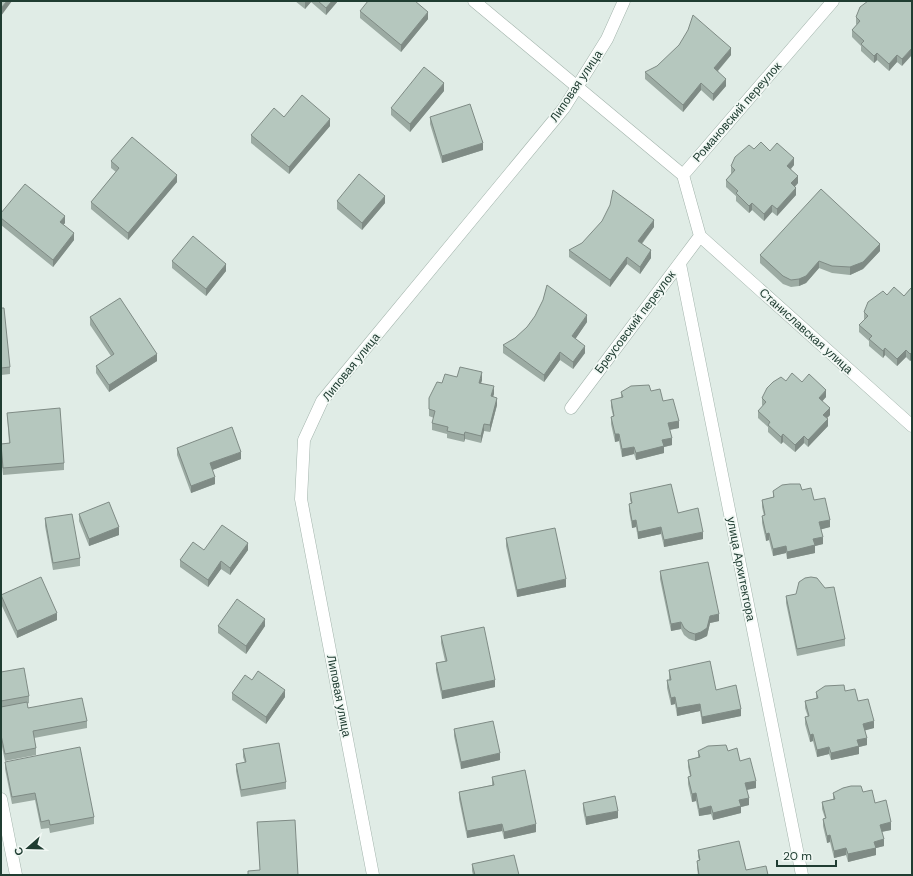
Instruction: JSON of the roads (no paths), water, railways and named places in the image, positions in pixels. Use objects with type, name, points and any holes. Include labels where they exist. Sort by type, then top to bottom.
[{"type":"street","points":[[474,1],[683,175],[700,236]]},
{"type":"street","name":"Липовая улица","points":[[373,875],[301,499],[304,440],[322,401],[564,108],[578,88],[607,39],[624,1]]},
{"type":"street","name":"Романовский переулок","points":[[683,175],[833,1]]},
{"type":"street","name":"Бреусовский переулок","points":[[570,408],[700,236]]},
{"type":"street","name":"Станиславская улица","points":[[700,236],[912,426]]},
{"type":"street","name":"улица Архитектора","points":[[680,264],[802,875]]},
{"type":"street","points":[[1,799],[16,875]]}]
